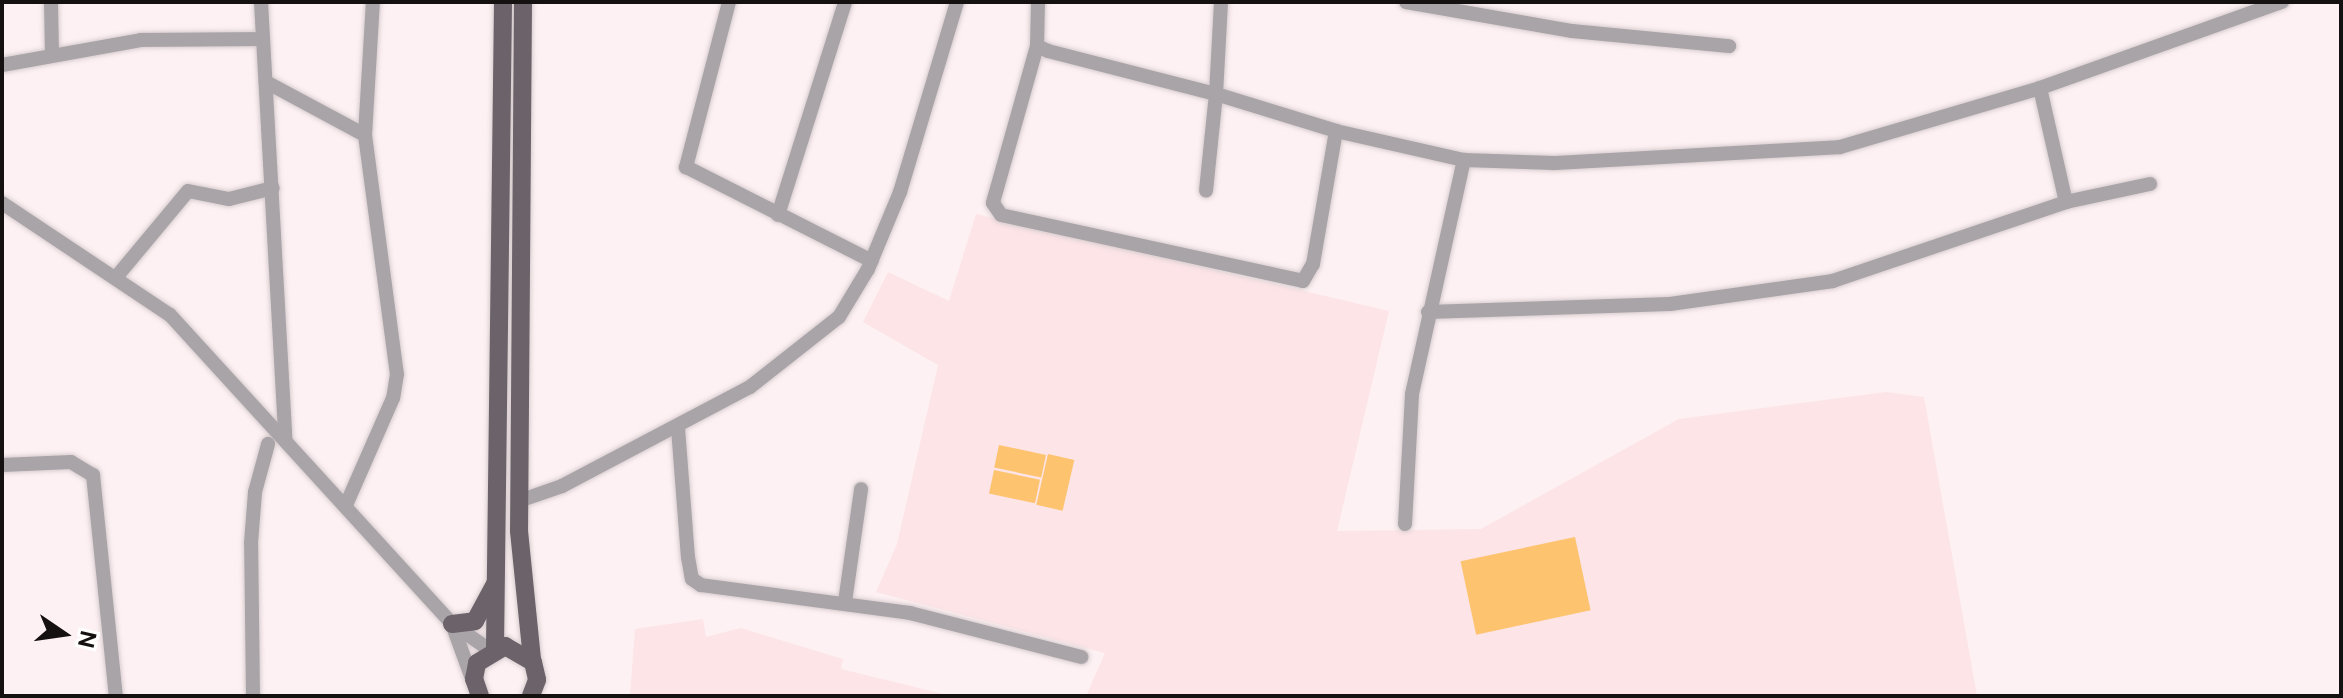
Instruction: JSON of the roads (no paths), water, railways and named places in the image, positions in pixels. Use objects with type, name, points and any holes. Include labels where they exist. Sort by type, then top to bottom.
[{"type":"main road","points":[[478,693],[477,663],[492,649],[499,574],[503,2]]},
{"type":"main road","points":[[523,2],[519,501],[534,668],[531,696]]},
{"type":"main road","points":[[452,624],[475,621],[499,574]]},
{"type":"main road","points":[[492,649],[518,649],[534,668]]},
{"type":"street","points":[[51,2],[52,52]]},
{"type":"street","points":[[261,2],[285,437]]},
{"type":"street","points":[[346,505],[393,398],[397,374],[365,135],[373,2]]},
{"type":"street","points":[[729,2],[686,167],[872,261]]},
{"type":"street","points":[[778,215],[845,2]]},
{"type":"street","points":[[519,501],[678,428],[819,337],[839,317],[872,261],[900,192],[957,2]]},
{"type":"street","points":[[1038,2],[1037,46],[993,203],[1001,215],[1303,281],[1313,264],[1336,131]]},
{"type":"street","points":[[1206,190],[1221,2]]},
{"type":"street","points":[[1406,2],[1572,31],[1729,46]]},
{"type":"street","points":[[1037,46],[1216,94],[1336,131],[1464,160],[1554,163],[1840,147],[2040,88],[2282,2]]},
{"type":"street","points":[[2,65],[52,52],[141,40],[262,39]]},
{"type":"street","points":[[266,82],[365,135]]},
{"type":"street","points":[[2040,88],[2066,202]]},
{"type":"street","points":[[1405,524],[1412,394],[1464,160]]},
{"type":"street","points":[[1428,312],[1670,304],[1833,281],[2066,202],[2150,184]]},
{"type":"street","points":[[118,275],[193,188],[229,199],[273,188]]},
{"type":"street","points":[[2,203],[118,275],[170,315],[285,437],[452,624],[492,649]]},
{"type":"street","points":[[678,428],[692,579],[701,585],[845,602],[1081,657]]},
{"type":"street","points":[[253,696],[251,543],[268,444]]},
{"type":"street","points":[[2,465],[71,462],[93,475],[116,696]]},
{"type":"street","points":[[845,602],[861,489]]},
{"type":"street","points":[[452,624],[478,693]]},
{"type":"street","points":[[534,668],[541,696]]}]
